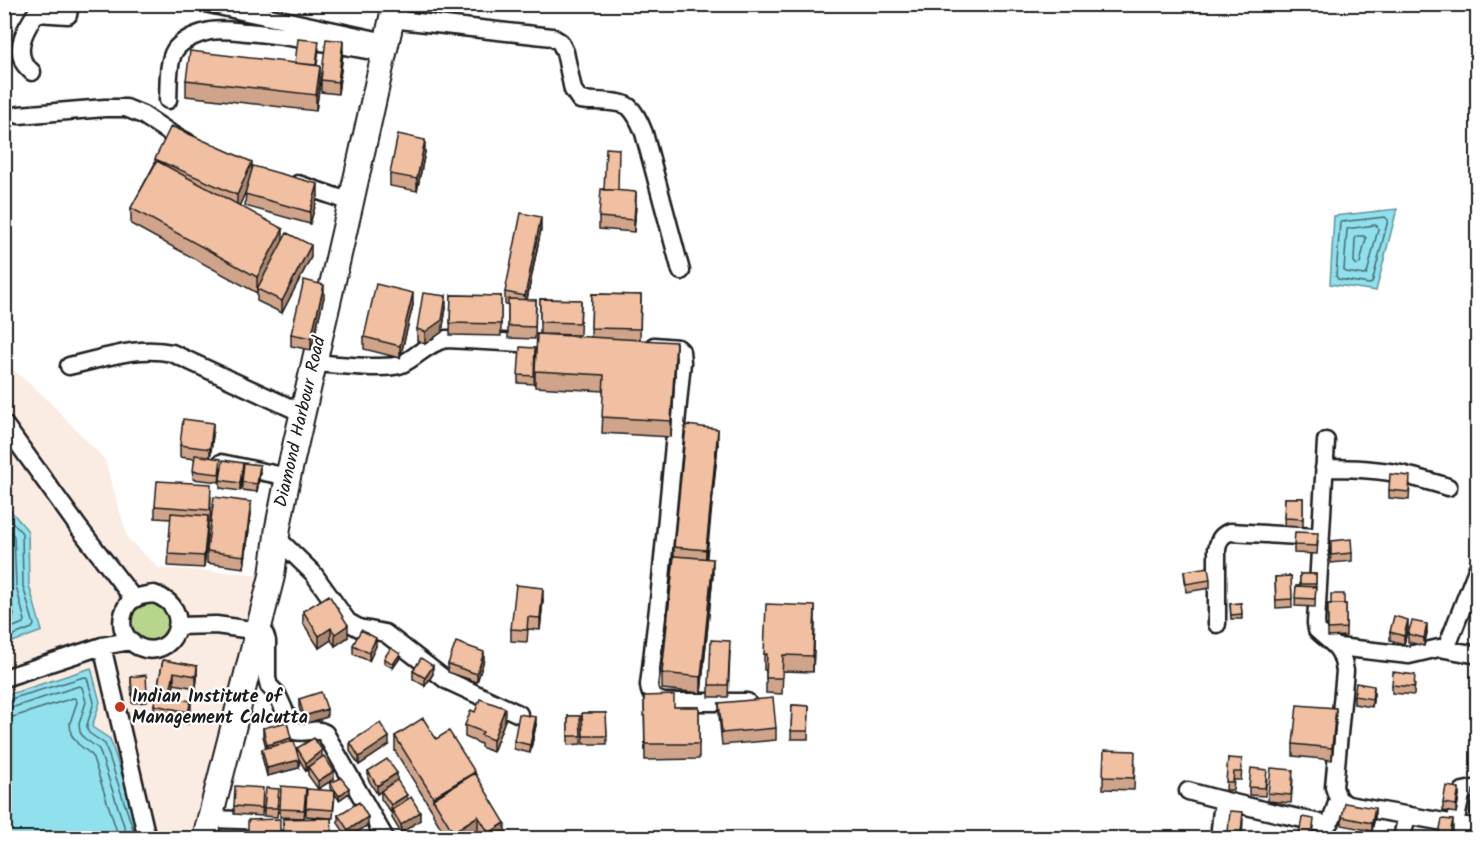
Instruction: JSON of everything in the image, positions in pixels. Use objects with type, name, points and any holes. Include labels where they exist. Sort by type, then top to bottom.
[{"type":"highway","name":"Diamond Harbour Road","points":[[207,829],[272,576],[288,477],[389,30]]},
{"type":"street","points":[[32,72],[23,62],[21,45],[26,29],[36,13],[68,15],[70,4]]},
{"type":"street","points":[[208,4],[389,30]]},
{"type":"street","points":[[261,4],[331,21],[389,30]]},
{"type":"street","points":[[168,100],[169,73],[173,54],[182,43],[191,37],[212,31],[274,34],[389,30],[552,37],[560,42],[565,52],[573,90],[580,100],[617,102],[629,107],[639,122],[681,271]]},
{"type":"street","points":[[19,115],[126,108],[143,115],[170,134],[201,150]]},
{"type":"street","points":[[287,181],[351,202]]},
{"type":"street","points":[[313,363],[390,367],[402,364],[436,342],[447,339],[570,345]]},
{"type":"street","points":[[639,346],[674,347],[681,351],[682,356],[649,685],[651,693],[658,700],[665,702],[767,702]]},
{"type":"street","points":[[69,366],[137,351],[159,350],[172,353],[302,412]]},
{"type":"street","points":[[4,424],[133,598]]},
{"type":"street","points":[[1326,441],[1316,623],[1317,630],[1338,647],[1346,671],[1334,787],[1338,799],[1328,831]]},
{"type":"street","points":[[214,462],[288,477]]},
{"type":"street","points":[[1324,468],[1393,473],[1448,486]]},
{"type":"street","points":[[1217,624],[1217,549],[1223,535],[1230,532],[1321,537]]},
{"type":"street","points":[[277,538],[313,573],[348,622],[359,628],[385,633],[446,680],[519,714]]},
{"type":"street","points":[[1446,649],[1478,567]]},
{"type":"street","points":[[154,594],[170,603],[175,610],[178,626],[168,643],[150,650],[130,641],[123,629],[122,620],[124,611],[133,598],[154,594]]},
{"type":"street","points":[[178,626],[216,625],[259,631],[265,635],[269,686],[277,694],[291,725],[295,731],[303,733],[315,730],[325,733],[385,838]]},
{"type":"street","points":[[4,678],[102,646],[130,641]]},
{"type":"street","points":[[102,646],[147,838]]},
{"type":"street","points":[[1338,647],[1409,655],[1439,648],[1478,655]]},
{"type":"street","points":[[1455,824],[1463,791],[1478,788]]},
{"type":"street","points":[[1188,790],[1223,801],[1324,824],[1328,831]]},
{"type":"street","points":[[1338,799],[1348,805],[1478,828]]},
{"type":"street","points":[[1219,838],[1223,801]]},
{"type":"street","points":[[1402,838],[1407,815]]},
{"type":"street","points":[[207,829],[317,822]]},
{"type":"shaded area","name":"Indian Institute of Management Calcutta","points":[[4,362],[44,396],[105,460],[128,539],[159,568],[271,575],[201,838],[5,838]]},
{"type":"green space","points":[[146,604],[157,604],[168,611],[171,626],[167,635],[150,640],[133,635],[128,618],[134,611]]},
{"type":"water","points":[[1397,209],[1376,291],[1330,284],[1334,216]]},
{"type":"water","points":[[5,504],[28,531],[29,585],[42,631],[5,645]]},
{"type":"water","points":[[91,668],[100,702],[92,727],[110,739],[143,838],[5,838],[4,696]]},
{"type":"building","points":[[298,39],[319,41],[316,65],[295,63]]},
{"type":"building","points":[[326,39],[343,41],[338,82],[321,80]]},
{"type":"building","points":[[190,51],[320,66],[316,95],[186,80]]},
{"type":"building","points":[[171,126],[252,162],[237,195],[155,159]]},
{"type":"building","points":[[398,134],[425,140],[417,179],[390,174]]},
{"type":"building","points":[[606,148],[619,149],[618,190],[604,190]]},
{"type":"building","points":[[157,161],[283,229],[257,277],[131,208]]},
{"type":"building","points":[[253,166],[318,184],[310,212],[245,194]]},
{"type":"building","points":[[601,189],[636,192],[634,220],[599,217]]},
{"type":"building","points":[[521,213],[541,217],[525,296],[505,292]]},
{"type":"building","points":[[287,233],[311,245],[282,301],[257,289]]},
{"type":"building","points":[[304,280],[324,285],[311,338],[291,334]]},
{"type":"building","points":[[376,284],[413,293],[400,346],[364,337]]},
{"type":"building","points":[[423,293],[446,296],[442,320],[425,332],[417,329]]},
{"type":"building","points":[[592,294],[641,295],[640,329],[591,328]]},
{"type":"building","points":[[451,295],[501,296],[501,324],[450,323]]},
{"type":"building","points":[[508,299],[536,300],[535,327],[508,326]]},
{"type":"building","points":[[540,299],[581,300],[580,323],[540,322]]},
{"type":"building","points":[[537,334],[676,342],[671,421],[602,417],[604,375],[535,371]]},
{"type":"building","points":[[520,347],[535,348],[534,376],[518,375]]},
{"type":"building","points":[[183,419],[213,423],[210,449],[180,445]]},
{"type":"building","points":[[686,425],[718,429],[706,550],[674,547]]},
{"type":"building","points":[[195,455],[221,459],[219,474],[193,471]]},
{"type":"building","points":[[223,460],[243,463],[240,483],[220,480]]},
{"type":"building","points":[[244,463],[260,465],[257,484],[242,482]]},
{"type":"building","points":[[1390,474],[1410,476],[1409,492],[1389,490]]},
{"type":"building","points":[[157,481],[211,484],[210,510],[155,506]]},
{"type":"building","points":[[214,497],[251,502],[244,556],[207,551]]},
{"type":"building","points":[[1285,498],[1303,498],[1303,519],[1284,518]]},
{"type":"building","points":[[171,513],[208,516],[204,556],[168,554]]},
{"type":"building","points":[[1295,532],[1318,533],[1317,546],[1294,545]]},
{"type":"building","points":[[1351,539],[1352,553],[1331,555],[1331,541]]},
{"type":"building","points":[[674,556],[713,559],[701,677],[662,673]]},
{"type":"building","points":[[1208,567],[1210,580],[1186,584],[1184,571]]},
{"type":"building","points":[[1300,574],[1316,574],[1316,584],[1300,584]]},
{"type":"building","points":[[1291,576],[1292,599],[1276,600],[1275,577]]},
{"type":"building","points":[[516,585],[543,588],[540,618],[528,617],[527,630],[511,629]]},
{"type":"building","points":[[1296,586],[1316,587],[1315,599],[1295,598]]},
{"type":"building","points":[[1331,594],[1344,594],[1344,604],[1331,604]]},
{"type":"building","points":[[329,595],[348,625],[335,634],[331,628],[319,636],[303,611]]},
{"type":"building","points":[[1241,603],[1242,614],[1231,615],[1230,604]]},
{"type":"building","points":[[766,604],[815,606],[813,656],[783,655],[782,678],[766,678],[767,654],[764,654]]},
{"type":"building","points":[[1328,604],[1346,604],[1346,628],[1328,629]]},
{"type":"building","points":[[1394,616],[1408,620],[1404,636],[1390,632]]},
{"type":"building","points":[[1412,621],[1427,624],[1424,638],[1408,634]]},
{"type":"building","points":[[361,630],[376,638],[369,653],[353,645]]},
{"type":"building","points":[[711,640],[730,641],[728,685],[709,685]]},
{"type":"building","points":[[456,642],[484,652],[477,674],[448,664]]},
{"type":"building","points":[[391,648],[400,654],[393,664],[384,658]]},
{"type":"building","points":[[421,658],[433,666],[425,678],[413,671]]},
{"type":"building","points":[[163,660],[197,666],[196,676],[174,672],[169,697],[191,701],[188,712],[154,705]]},
{"type":"building","points":[[1393,672],[1415,675],[1414,687],[1392,685]]},
{"type":"building","points":[[146,675],[147,694],[132,695],[131,677]]},
{"type":"building","points":[[1356,683],[1374,686],[1372,699],[1354,696]]},
{"type":"building","points":[[321,692],[327,709],[304,716],[299,699]]},
{"type":"building","points":[[674,695],[674,707],[699,707],[699,744],[645,744],[644,696]]},
{"type":"building","points":[[773,698],[776,728],[722,733],[719,703]]},
{"type":"building","points":[[480,699],[505,708],[493,740],[481,735],[483,732],[465,725],[471,710],[475,712]]},
{"type":"building","points":[[792,705],[809,706],[808,731],[791,731]]},
{"type":"building","points":[[1297,705],[1336,708],[1332,748],[1293,744]]},
{"type":"building","points":[[582,713],[606,713],[607,736],[583,736]]},
{"type":"building","points":[[519,714],[536,717],[530,745],[514,741]]},
{"type":"building","points":[[568,716],[580,716],[581,736],[568,736]]},
{"type":"building","points":[[423,718],[436,739],[449,731],[475,772],[433,797],[395,736]]},
{"type":"building","points":[[287,722],[291,738],[267,745],[263,728]]},
{"type":"building","points":[[1474,722],[1478,722],[1478,737],[1473,736]]},
{"type":"building","points":[[380,723],[389,737],[359,757],[350,742]]},
{"type":"building","points":[[314,738],[322,750],[306,763],[297,748]]},
{"type":"building","points":[[294,741],[299,760],[267,768],[262,749]]},
{"type":"building","points":[[1104,750],[1135,751],[1134,778],[1103,777]]},
{"type":"building","points":[[324,756],[334,771],[318,781],[308,767]]},
{"type":"building","points":[[1228,758],[1242,759],[1241,772],[1234,772],[1233,782],[1226,782]]},
{"type":"building","points":[[387,759],[397,773],[377,786],[368,771]]},
{"type":"building","points":[[1251,768],[1267,770],[1265,788],[1249,787]]},
{"type":"building","points":[[1271,768],[1293,770],[1291,795],[1268,793]]},
{"type":"building","points":[[475,773],[505,823],[489,833],[478,816],[453,832],[433,799]]},
{"type":"building","points":[[341,778],[349,788],[339,796],[330,783]]},
{"type":"building","points":[[397,780],[407,795],[391,805],[381,791]]},
{"type":"building","points":[[235,786],[263,788],[262,808],[234,806]]},
{"type":"building","points":[[281,786],[306,788],[304,810],[280,809]]},
{"type":"building","points":[[1446,786],[1459,788],[1456,805],[1443,803]]},
{"type":"building","points":[[266,788],[279,789],[277,808],[264,808]]},
{"type":"building","points":[[307,789],[335,791],[333,810],[306,808]]},
{"type":"building","points":[[1473,790],[1478,791],[1478,812],[1470,811]]},
{"type":"building","points":[[411,797],[420,812],[401,825],[392,810]]},
{"type":"building","points":[[359,802],[368,817],[348,830],[338,815]]},
{"type":"building","points":[[1345,803],[1375,808],[1372,823],[1342,817]]},
{"type":"building","points":[[1230,811],[1243,812],[1241,833],[1228,832]]},
{"type":"building","points":[[1302,817],[1314,819],[1312,837],[1299,835]]},
{"type":"building","points":[[331,818],[332,835],[284,836],[283,819]]},
{"type":"building","points":[[280,819],[280,838],[248,838],[248,820]]},
{"type":"building","points":[[1442,819],[1453,820],[1449,838],[1438,838]]},
{"type":"building","points":[[375,832],[379,838],[365,838]]},
{"type":"building","points":[[432,832],[436,838],[421,838]]},
{"type":"place","name":"Indian Institute of Management Calcutta","points":[[120,707]]}]
